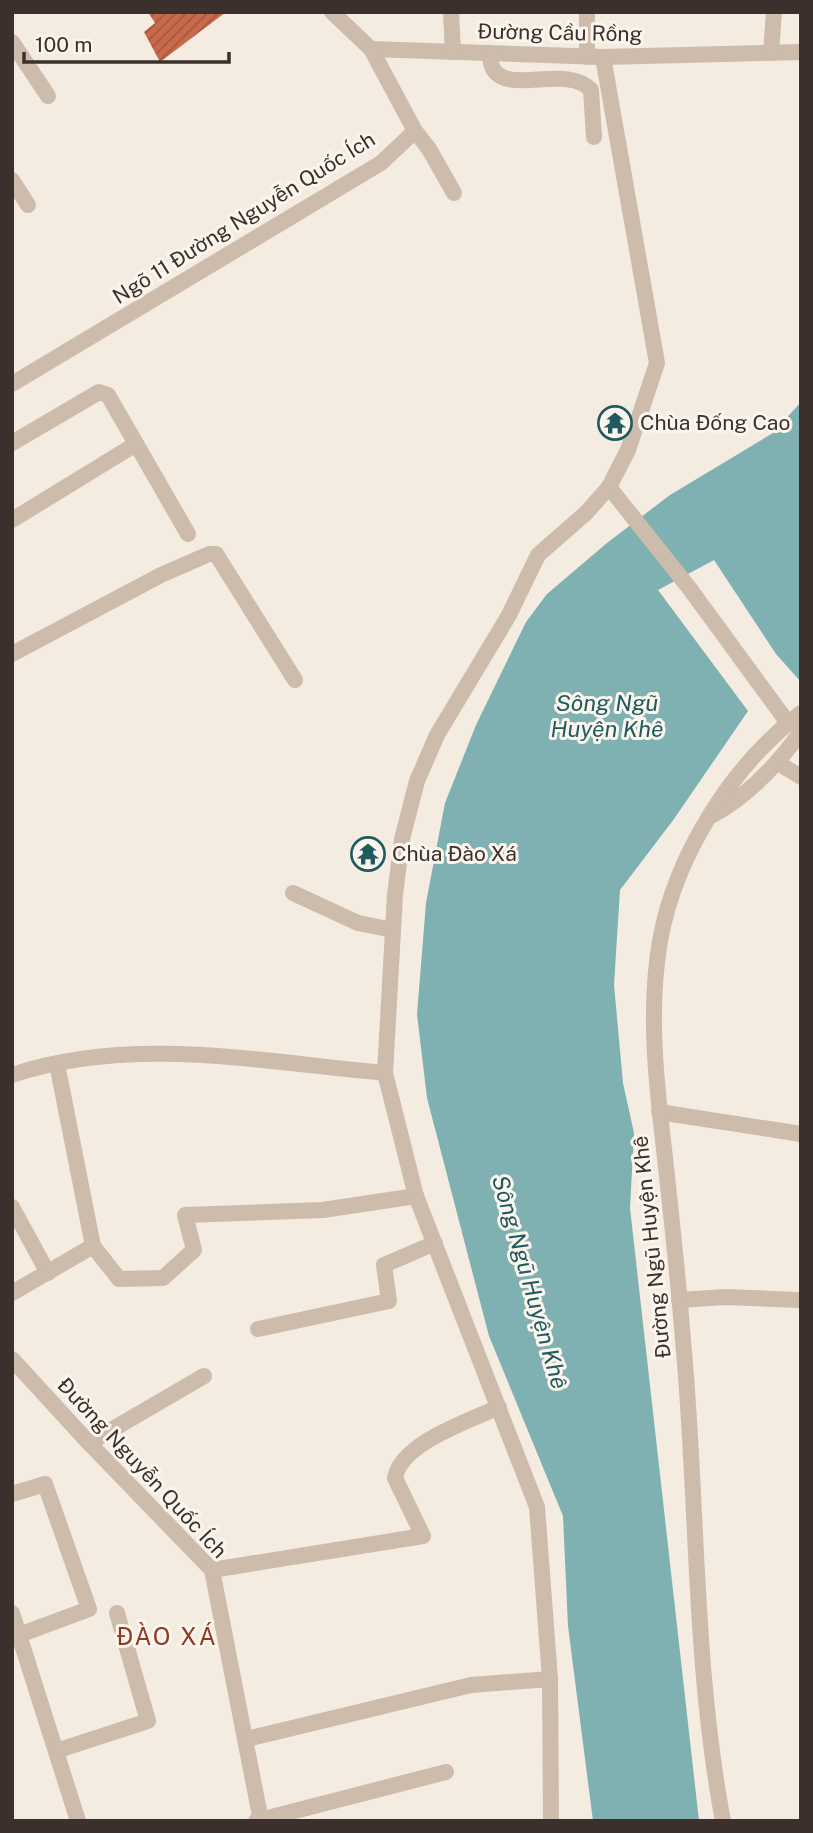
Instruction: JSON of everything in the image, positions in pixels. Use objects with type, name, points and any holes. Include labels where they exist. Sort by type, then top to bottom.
[{"type":"street","points":[[332,12],[371,49],[415,131],[429,149],[454,193]]},
{"type":"street","points":[[451,12],[453,52]]},
{"type":"street","points":[[551,1821],[550,1679],[537,1507],[416,1196],[385,1073],[393,930],[402,839],[417,781],[437,735],[509,615],[538,555],[613,492],[657,363],[587,12]]},
{"type":"street","points":[[771,53],[774,12]]},
{"type":"street","points":[[12,42],[48,96]]},
{"type":"street","name":"Đường Cầu Rồng","points":[[371,49],[595,57],[801,52]]},
{"type":"street","points":[[489,53],[493,70],[501,76],[525,81],[575,79],[585,84],[591,90],[594,136]]},
{"type":"street","name":"Ngõ 11 Đường Nguyễn Quốc Ích","points":[[12,383],[381,163],[415,131]]},
{"type":"street","points":[[12,180],[28,205]]},
{"type":"street","points":[[12,443],[99,392],[108,395],[188,534]]},
{"type":"street","points":[[12,520],[136,443]]},
{"type":"street","points":[[613,492],[796,723],[778,763],[728,806],[709,817]]},
{"type":"street","points":[[12,654],[161,575],[215,554],[221,558],[295,680]]},
{"type":"street","name":"Đường Ngũ Huyện Khê","points":[[723,1821],[706,1717],[679,1300],[653,1045],[660,940],[689,848],[724,793],[796,723]]},
{"type":"street","points":[[778,763],[801,777]]},
{"type":"street","points":[[293,894],[358,923],[393,930]]},
{"type":"street","points":[[12,1075],[57,1064],[172,1052],[385,1073]]},
{"type":"street","points":[[57,1064],[93,1246],[119,1279],[163,1278],[194,1250],[185,1215],[323,1210],[416,1196]]},
{"type":"street","points":[[659,1112],[801,1134]]},
{"type":"street","points":[[12,1207],[48,1273]]},
{"type":"street","points":[[258,1329],[389,1301],[384,1265],[435,1243]]},
{"type":"street","points":[[12,1293],[93,1246]]},
{"type":"street","points":[[679,1300],[798,1300]]},
{"type":"street","name":"Đường Nguyễn Quốc Ích","points":[[12,1359],[212,1570],[247,1739],[260,1820]]},
{"type":"street","points":[[89,1443],[204,1376]]},
{"type":"street","points":[[212,1570],[424,1536],[395,1478],[401,1461],[430,1440],[499,1407]]},
{"type":"street","points":[[12,1494],[45,1484],[89,1609],[19,1635]]},
{"type":"street","points":[[12,1613],[78,1821]]},
{"type":"street","points":[[56,1751],[148,1721],[117,1613]]},
{"type":"street","points":[[247,1739],[471,1685],[550,1679]]},
{"type":"street","points":[[260,1820],[446,1772]]},
{"type":"water","name":"Sông Ngũ Huyện Khê","points":[[801,402],[801,682],[776,654],[714,560],[658,590],[748,711],[674,819],[620,890],[614,985],[623,1083],[634,1133],[630,1208],[699,1821],[593,1821],[568,1626],[563,1516],[489,1336],[427,1098],[417,1014],[426,903],[445,803],[476,725],[526,622],[547,594],[607,543],[670,495],[773,433]]},
{"type":"building","points":[[148,12],[226,12],[160,62],[144,32],[155,23]]},
{"type":"place","name":"Chùa Đống Cao","points":[[615,423]]},
{"type":"place","name":"Chùa Đào Xá","points":[[368,854]]},
{"type":"district","name":"ĐÀO XÁ","points":[[167,1637]]}]
